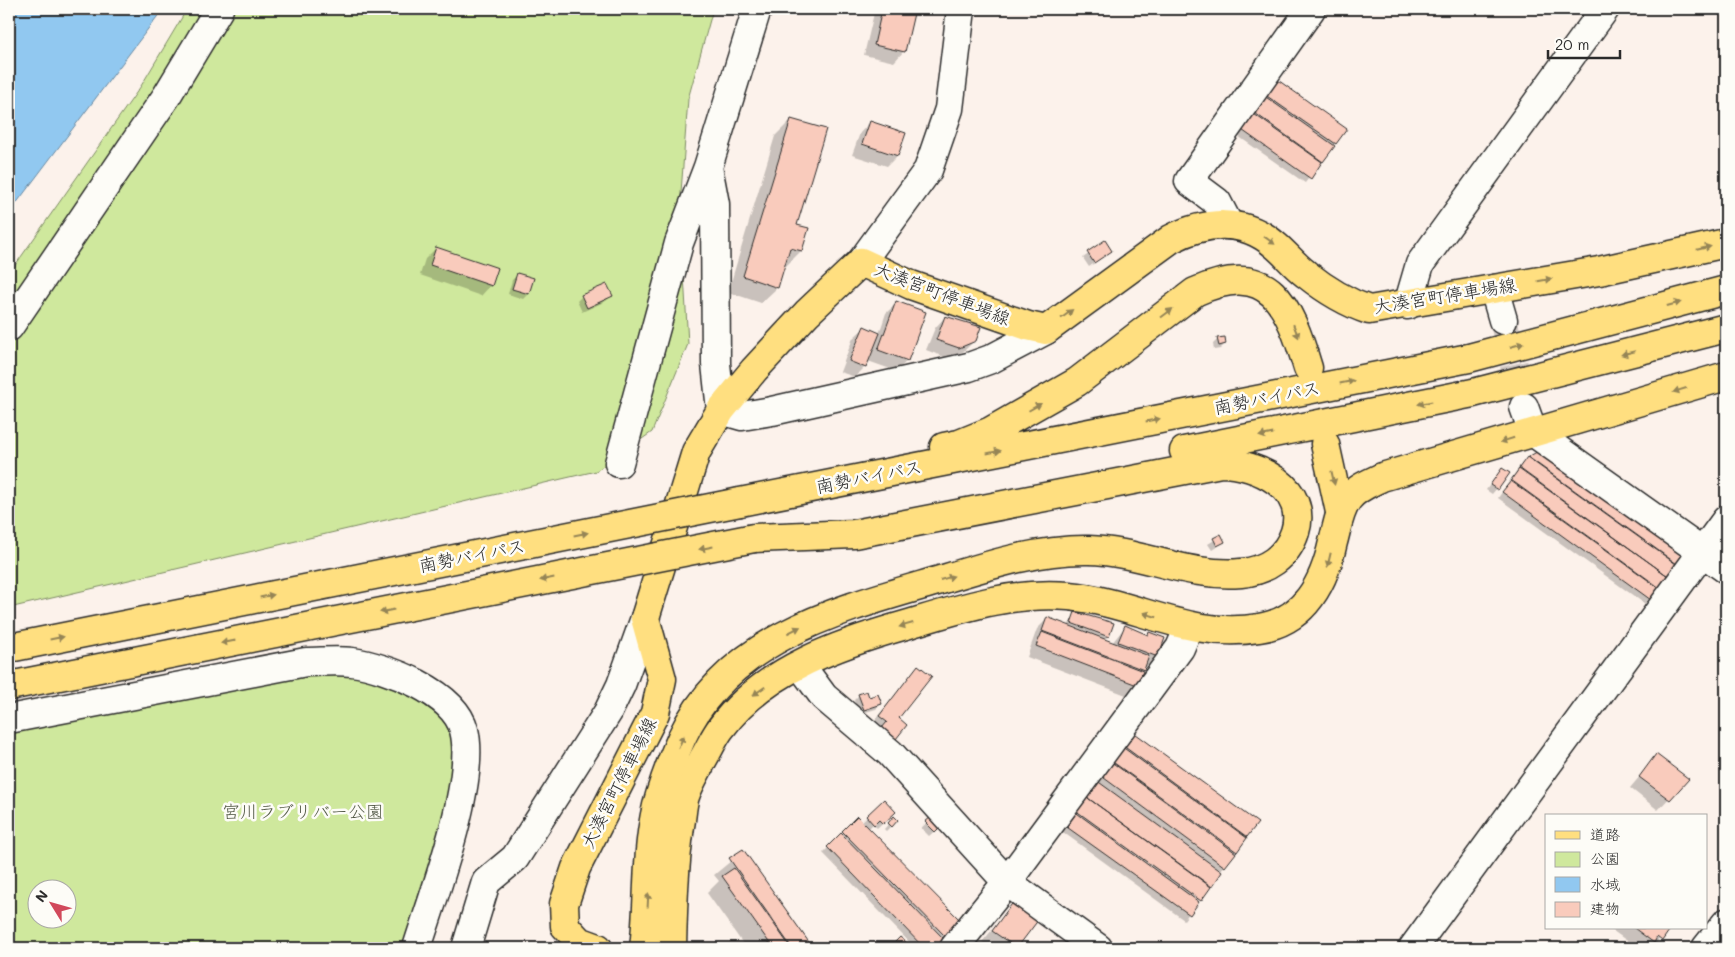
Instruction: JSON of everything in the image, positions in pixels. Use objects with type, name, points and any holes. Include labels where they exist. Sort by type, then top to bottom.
[{"type":"main road","name":"大湊宮町停車場線","points":[[598,948],[579,941],[565,926],[564,904],[576,868],[655,713],[662,679],[645,618],[696,452],[720,410],[754,370],[807,313],[861,262],[911,285],[1028,326],[1046,330],[1171,239],[1190,230],[1229,224],[1250,228],[1267,238],[1305,274],[1349,304],[1369,310],[1408,305],[1599,271],[1726,243]]},
{"type":"main road","points":[[740,502],[860,462],[959,444],[991,431],[1077,382],[1195,292],[1212,284],[1231,280],[1246,281],[1269,290],[1287,309],[1308,368]]},
{"type":"main road","name":"南勢バイパス","points":[[9,648],[1469,358],[1726,290]]},
{"type":"main road","name":"南勢バイパス","points":[[9,686],[1473,393],[1726,328]]},
{"type":"main road","points":[[672,948],[674,875],[685,796],[720,729],[746,700],[779,677],[853,640],[973,605],[1021,595],[1070,596],[1122,606],[1189,627],[1227,630],[1260,628],[1291,616],[1315,593],[1327,568],[1340,512],[1348,498],[1362,486],[1528,419],[1726,376]]},
{"type":"main road","points":[[1325,444],[1340,512]]},
{"type":"main road","points":[[644,948],[652,837],[660,796],[683,736],[698,708],[720,683],[750,656],[776,639],[837,611],[974,570],[1041,554],[1068,550],[1123,553],[1221,574],[1254,571],[1270,565],[1281,557],[1290,544],[1297,518],[1295,504],[1289,492],[1270,476],[1245,464],[1221,463],[854,534],[754,538]]},
{"type":"street","points":[[9,327],[166,97],[219,9]]},
{"type":"street","points":[[619,463],[679,243],[708,166],[756,9]]},
{"type":"street","points":[[861,262],[928,170],[949,109],[961,9]]},
{"type":"street","points":[[1229,224],[1217,202],[1189,181],[1311,9]]},
{"type":"street","points":[[1408,305],[1420,264],[1605,9]]},
{"type":"street","points":[[708,166],[715,204],[716,364],[720,410],[742,416],[772,411],[969,367],[990,359],[1046,330]]},
{"type":"street","points":[[1494,289],[1503,320]]},
{"type":"street","points":[[1528,419],[1726,569]]},
{"type":"street","points":[[1413,948],[1726,520]]},
{"type":"street","points":[[466,948],[486,882],[515,858],[608,712],[621,686],[645,618]]},
{"type":"street","points":[[954,948],[1006,882],[1180,648],[1189,627]]},
{"type":"street","points":[[9,719],[306,662],[352,662],[406,678],[439,695],[453,710],[464,730],[464,783],[450,841],[417,948]]},
{"type":"street","points":[[801,666],[824,697],[890,753],[1006,882],[1098,948]]},
{"type":"street","points":[[1706,948],[1726,923]]},
{"type":"green space","points":[[187,9],[713,9],[688,99],[680,206],[688,344],[652,432],[596,471],[9,608],[9,274],[141,86]]},
{"type":"green space","name":"宮川ラブリバー公園","points":[[319,670],[356,671],[406,692],[443,719],[456,746],[452,793],[404,948],[9,948],[9,729]]},
{"type":"water","points":[[9,9],[163,9],[9,213]]},
{"type":"building","points":[[882,9],[915,9],[905,52],[874,45]]},
{"type":"building","points":[[1275,78],[1347,129],[1336,144],[1264,94]]},
{"type":"building","points":[[1263,95],[1335,146],[1323,162],[1252,111]]},
{"type":"building","points":[[1251,112],[1322,162],[1311,179],[1239,128]]},
{"type":"building","points":[[791,119],[826,129],[797,225],[809,228],[802,251],[790,248],[778,288],[743,276]]},
{"type":"building","points":[[870,121],[906,133],[898,156],[862,144]]},
{"type":"building","points":[[1105,240],[1112,251],[1094,263],[1087,252]]},
{"type":"building","points":[[436,247],[498,268],[492,286],[430,265]]},
{"type":"building","points":[[517,273],[534,278],[529,294],[512,289]]},
{"type":"building","points":[[607,284],[613,296],[587,308],[581,295]]},
{"type":"building","points":[[896,301],[926,312],[908,361],[878,350]]},
{"type":"building","points":[[945,316],[981,327],[976,341],[959,348],[936,340]]},
{"type":"building","points":[[864,326],[880,333],[866,368],[849,361]]},
{"type":"building","points":[[1225,337],[1226,344],[1219,346],[1217,338]]},
{"type":"building","points":[[1542,449],[1685,553],[1677,564],[1528,457]]},
{"type":"building","points":[[1527,457],[1676,564],[1668,576],[1519,468]]},
{"type":"building","points":[[1502,468],[1510,473],[1498,490],[1490,485]]},
{"type":"building","points":[[1519,469],[1668,576],[1660,588],[1511,480]]},
{"type":"building","points":[[1511,481],[1659,588],[1651,600],[1502,492]]},
{"type":"building","points":[[1221,534],[1225,542],[1217,546],[1213,538]]},
{"type":"building","points":[[1075,612],[1114,623],[1109,637],[1071,623]]},
{"type":"building","points":[[1047,617],[1149,656],[1144,670],[1042,631]]},
{"type":"building","points":[[1125,625],[1148,635],[1149,632],[1165,638],[1158,657],[1118,642]]},
{"type":"building","points":[[1042,632],[1143,671],[1137,685],[1036,646]]},
{"type":"building","points":[[918,665],[932,676],[899,718],[907,725],[896,739],[882,728],[887,722],[879,716]]},
{"type":"building","points":[[867,691],[869,697],[878,694],[882,704],[864,710],[858,694]]},
{"type":"building","points":[[1132,731],[1258,823],[1247,837],[1122,745]]},
{"type":"building","points":[[1121,746],[1247,838],[1237,852],[1110,760]]},
{"type":"building","points":[[1656,754],[1689,779],[1670,800],[1639,777]]},
{"type":"building","points":[[1110,761],[1236,853],[1225,867],[1100,775]]},
{"type":"building","points":[[1096,780],[1222,872],[1212,887],[1085,796]]},
{"type":"building","points":[[1085,796],[1211,887],[1201,901],[1075,810]]},
{"type":"building","points":[[884,799],[896,812],[883,824],[879,820],[874,825],[866,816]]},
{"type":"building","points":[[1074,811],[1199,902],[1190,915],[1064,825]]},
{"type":"building","points":[[857,816],[963,923],[947,938],[842,831]]},
{"type":"building","points":[[894,816],[898,820],[892,827],[888,823]]},
{"type":"building","points":[[931,817],[940,827],[935,832],[925,822]]},
{"type":"building","points":[[841,833],[945,940],[937,948],[924,948],[827,847]]},
{"type":"building","points":[[743,849],[813,948],[792,948],[729,858]]},
{"type":"building","points":[[734,868],[791,948],[773,948],[722,876]]},
{"type":"building","points":[[1014,901],[1039,919],[1017,948],[992,931]]},
{"type":"building","points":[[1637,930],[1670,930],[1662,941],[1657,937],[1654,943]]},
{"type":"building","points":[[900,937],[913,948],[889,948]]},
{"type":"tunnel","points":[[1504,323],[1523,403]]},
{"type":"tunnel","points":[[1308,368],[1325,444]]}]
